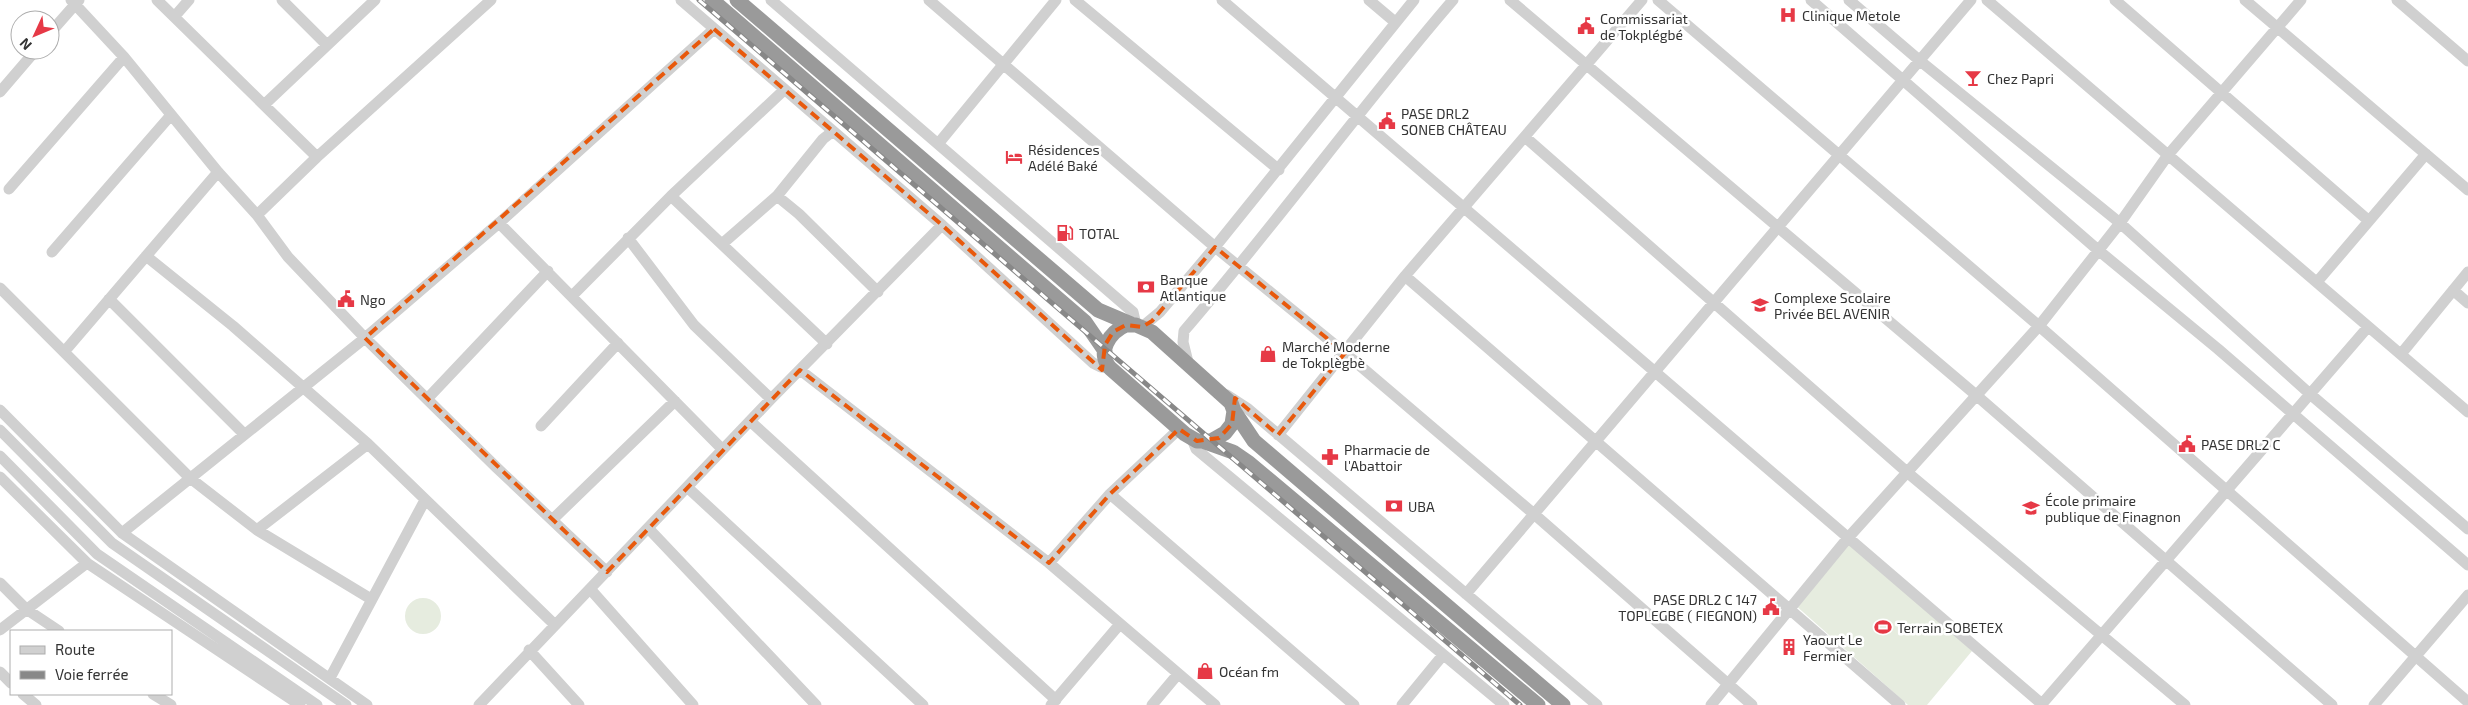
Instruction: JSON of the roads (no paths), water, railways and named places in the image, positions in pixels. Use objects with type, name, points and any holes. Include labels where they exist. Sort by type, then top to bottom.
[{"type":"highway","points":[[712,0],[1079,316],[1092,329],[1105,351]]},
{"type":"highway","points":[[737,0],[1098,310],[1136,325],[1188,362],[1231,403],[1234,411],[1254,441],[1564,705]]},
{"type":"highway","points":[[1136,325],[1113,332],[1105,345],[1106,361],[1110,368],[1179,429],[1199,441],[1233,452],[1249,462],[1538,705]]},
{"type":"highway","points":[[1199,441],[1219,438],[1225,434],[1232,424],[1234,411]]},
{"type":"street","points":[[157,0],[317,157]]},
{"type":"street","points":[[175,16],[189,0]]},
{"type":"street","points":[[282,0],[327,45]]},
{"type":"street","points":[[264,104],[375,0]]},
{"type":"street","points":[[257,215],[317,157],[491,0]]},
{"type":"street","points":[[680,0],[942,225],[1093,362],[1101,367],[1110,368]]},
{"type":"street","points":[[771,0],[1128,307],[1133,312],[1136,325],[1160,312],[1279,170],[1414,0]]},
{"type":"street","points":[[929,0],[1215,247],[1345,353],[1534,514],[1752,705]]},
{"type":"street","points":[[938,144],[1056,0]]},
{"type":"street","points":[[1075,0],[1279,170]]},
{"type":"street","points":[[1222,0],[2042,705],[2368,327]]},
{"type":"street","points":[[1369,0],[1395,22]]},
{"type":"street","points":[[1188,362],[1183,342],[1184,331],[1239,267],[1453,0]]},
{"type":"street","points":[[1510,0],[1976,395],[2167,559],[2332,705]]},
{"type":"street","points":[[1278,435],[1405,276],[1642,0]]},
{"type":"street","points":[[1658,0],[1838,156],[2039,326],[2468,702]]},
{"type":"street","points":[[1811,0],[2098,250],[2293,413],[2468,565]]},
{"type":"street","points":[[1849,0],[1919,60],[2120,223],[2310,394],[2468,529]]},
{"type":"street","points":[[1466,594],[1970,0]]},
{"type":"street","points":[[1987,0],[2468,412]]},
{"type":"street","points":[[2115,0],[2370,221]]},
{"type":"street","points":[[2245,0],[2468,190]]},
{"type":"street","points":[[1711,705],[1847,539],[2039,326],[2120,223],[2168,155],[2301,0]]},
{"type":"street","points":[[2397,0],[2468,61]]},
{"type":"street","points":[[60,20],[75,1],[124,57],[218,172],[257,215],[288,257],[365,338],[607,572]]},
{"type":"street","points":[[122,533],[365,338],[499,223],[714,29]]},
{"type":"street","points":[[9,189],[124,57]]},
{"type":"street","points":[[0,92],[27,60]]},
{"type":"street","points":[[572,296],[671,196],[783,90]]},
{"type":"street","points":[[52,252],[171,115]]},
{"type":"street","points":[[722,244],[777,196],[823,139],[832,132]]},
{"type":"street","points":[[1524,137],[1908,473],[2185,705]]},
{"type":"street","points":[[2317,282],[2426,154]]},
{"type":"street","points":[[64,352],[218,172]]},
{"type":"street","points":[[671,196],[827,344]]},
{"type":"street","points":[[777,196],[799,214],[878,292]]},
{"type":"street","points":[[499,223],[722,449]]},
{"type":"street","points":[[479,705],[554,624],[591,590],[771,398],[827,344],[942,225]]},
{"type":"street","points":[[628,238],[694,325],[771,398]]},
{"type":"street","points":[[146,256],[233,326],[368,444],[554,624]]},
{"type":"street","points":[[428,399],[548,271]]},
{"type":"street","points":[[2401,354],[2468,272]]},
{"type":"street","points":[[1405,276],[1788,610],[1900,705]]},
{"type":"street","points":[[0,288],[190,478],[257,530],[371,599]]},
{"type":"street","points":[[2454,290],[2468,303]]},
{"type":"street","points":[[109,299],[244,434]]},
{"type":"street","points":[[541,426],[618,343]]},
{"type":"street","points":[[800,370],[1050,563],[1215,705]]},
{"type":"street","points":[[1221,393],[1242,405],[1597,705]]},
{"type":"street","points":[[552,520],[675,401]]},
{"type":"street","points":[[0,410],[122,533],[367,705]]},
{"type":"street","points":[[750,421],[1053,702],[1120,624]]},
{"type":"street","points":[[1050,563],[1110,494],[1179,429]]},
{"type":"street","points":[[0,430],[112,544],[346,705]]},
{"type":"street","points":[[1199,441],[1196,450],[1504,705]]},
{"type":"street","points":[[257,530],[368,444]]},
{"type":"street","points":[[0,456],[98,554],[317,705]]},
{"type":"street","points":[[0,477],[87,563],[300,705]]},
{"type":"street","points":[[686,487],[922,705]]},
{"type":"street","points":[[23,501],[34,490]]},
{"type":"street","points":[[1110,494],[1354,705]]},
{"type":"street","points":[[330,678],[425,500]]},
{"type":"street","points":[[649,528],[816,705]]},
{"type":"street","points":[[0,630],[87,563]]},
{"type":"street","points":[[0,583],[26,609],[58,630]]},
{"type":"street","points":[[591,590],[693,705]]},
{"type":"street","points":[[2374,705],[2468,595]]},
{"type":"street","points":[[529,650],[579,705]]},
{"type":"street","points":[[1402,705],[1443,655]]},
{"type":"street","points":[[0,672],[10,681]]},
{"type":"street","points":[[1152,705],[1178,674]]},
{"type":"street","points":[[24,695],[36,705]]},
{"type":"street","points":[[155,695],[171,705]]},
{"type":"railway","points":[[699,0],[1520,705]]},
{"type":"place","name":"Clinique Metole","points":[[1788,15]]},
{"type":"place","name":"Commissariat de Tokplégbé","points":[[1586,26]]},
{"type":"place","name":"Chez Papri","points":[[1973,78]]},
{"type":"place","name":"PASE DRL2 SONEB CHÂTEAU","points":[[1387,121]]},
{"type":"place","name":"Résidences Adélé Baké","points":[[1014,157]]},
{"type":"place","name":"TOTAL","points":[[1065,233]]},
{"type":"place","name":"Banque Atlantique","points":[[1146,287]]},
{"type":"place","name":"Ngo","points":[[346,299]]},
{"type":"place","name":"Complexe Scolaire Privée BEL AVENIR","points":[[1760,305]]},
{"type":"place","name":"Marché Moderne de Tokplègbè","points":[[1268,354]]},
{"type":"place","name":"PASE DRL2 C","points":[[2187,444]]},
{"type":"place","name":"Pharmacie de l'Abattoir","points":[[1330,457]]},
{"type":"place","name":"UBA","points":[[1394,506]]},
{"type":"place","name":"École primaire publique de Finagnon","points":[[2031,508]]},
{"type":"place","name":"PASE DRL2 C 147 TOPLEGBE ( FIEGNON)","points":[[1771,607]]},
{"type":"place","name":"Terrain SOBETEX","points":[[1883,627]]},
{"type":"place","name":"Yaourt Le Fermier","points":[[1789,647]]},
{"type":"place","name":"Océan fm","points":[[1205,671]]}]
